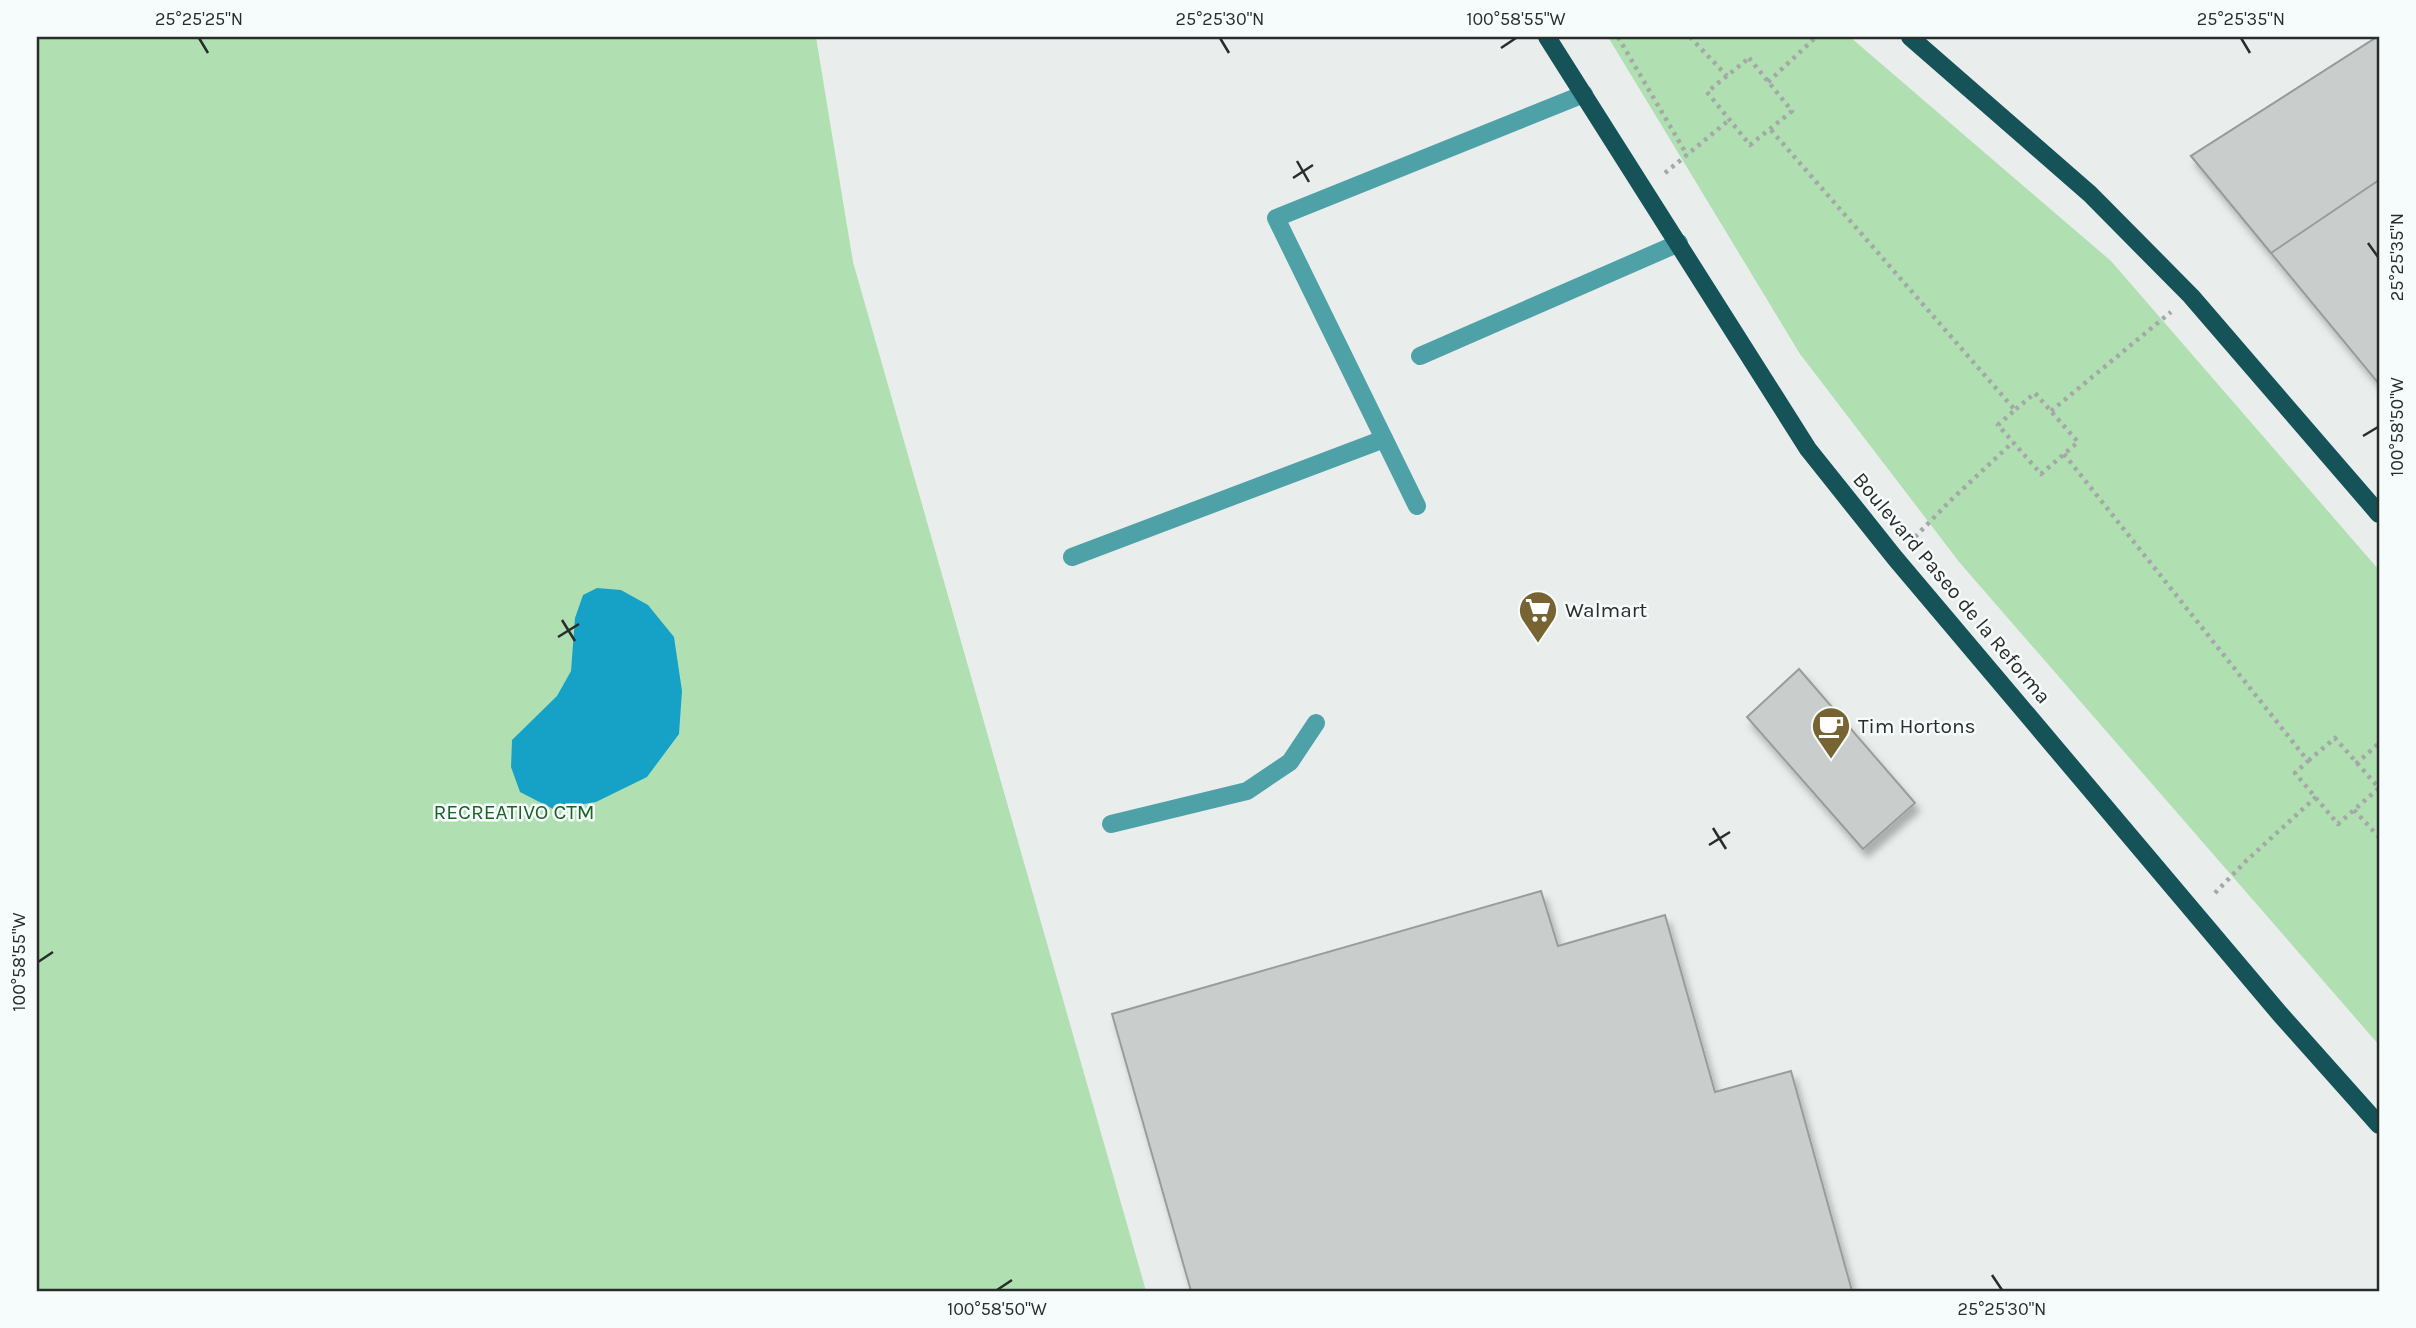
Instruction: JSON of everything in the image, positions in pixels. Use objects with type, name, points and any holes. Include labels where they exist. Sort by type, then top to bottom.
[{"type":"main road","name":"Boulevard Paseo de la Reforma","points":[[1547,37],[1808,449],[1895,558],[2280,1014],[2379,1125]]},
{"type":"main road","points":[[1910,37],[2090,194],[2191,296],[2379,514]]},
{"type":"lane","points":[[1417,506],[1276,218],[1584,94]]},
{"type":"lane","points":[[1420,356],[1679,243]]},
{"type":"lane","points":[[1072,557],[1384,439]]},
{"type":"lane","points":[[1111,824],[1247,790],[1290,762],[1316,723]]},
{"type":"path","points":[[1618,37],[1687,155]]},
{"type":"path","points":[[1690,37],[1727,76]]},
{"type":"path","points":[[1768,82],[1816,37]]},
{"type":"path","points":[[1749,58],[1768,82],[1792,111],[1750,145],[1707,92],[1749,58]]},
{"type":"path","points":[[1644,190],[1729,121]]},
{"type":"path","points":[[1771,130],[2015,410]]},
{"type":"path","points":[[2051,411],[2191,296]]},
{"type":"path","points":[[2035,393],[2051,411],[2078,442],[2041,474],[1998,425],[2035,393]]},
{"type":"path","points":[[1895,558],[1951,500],[2013,442]]},
{"type":"path","points":[[2064,454],[2308,761]]},
{"type":"path","points":[[2335,738],[2357,764],[2379,788],[2338,824],[2295,773],[2335,738]]},
{"type":"path","points":[[2357,764],[2379,743]]},
{"type":"path","points":[[2195,913],[2246,861],[2316,797]]},
{"type":"path","points":[[2354,810],[2379,837]]},
{"type":"green space","name":"RECREATIVO CTM","points":[[37,37],[816,37],[853,262],[1146,1291],[37,1291]]},
{"type":"green space","points":[[1608,37],[1850,37],[2111,261],[2379,570],[2379,1045],[1960,563],[1800,354]]},
{"type":"water","points":[[597,588],[621,590],[648,605],[674,637],[682,691],[679,734],[647,777],[596,802],[553,809],[520,792],[511,767],[512,740],[557,696],[571,671],[575,618],[583,595]]},
{"type":"building","points":[[2377,37],[2379,180],[2271,253],[2191,156]]},
{"type":"building","points":[[2379,37],[2379,384],[2191,156]]},
{"type":"building","name":"Tim Hortons","points":[[1799,669],[1915,803],[1863,849],[1747,717]]},
{"type":"building","points":[[1541,891],[1558,946],[1665,915],[1715,1092],[1791,1071],[1852,1291],[1191,1291],[1112,1014]]},
{"type":"place","name":"Walmart","points":[[1538,644]]},
{"type":"place","name":"Tim Hortons","points":[[1831,760]]}]
